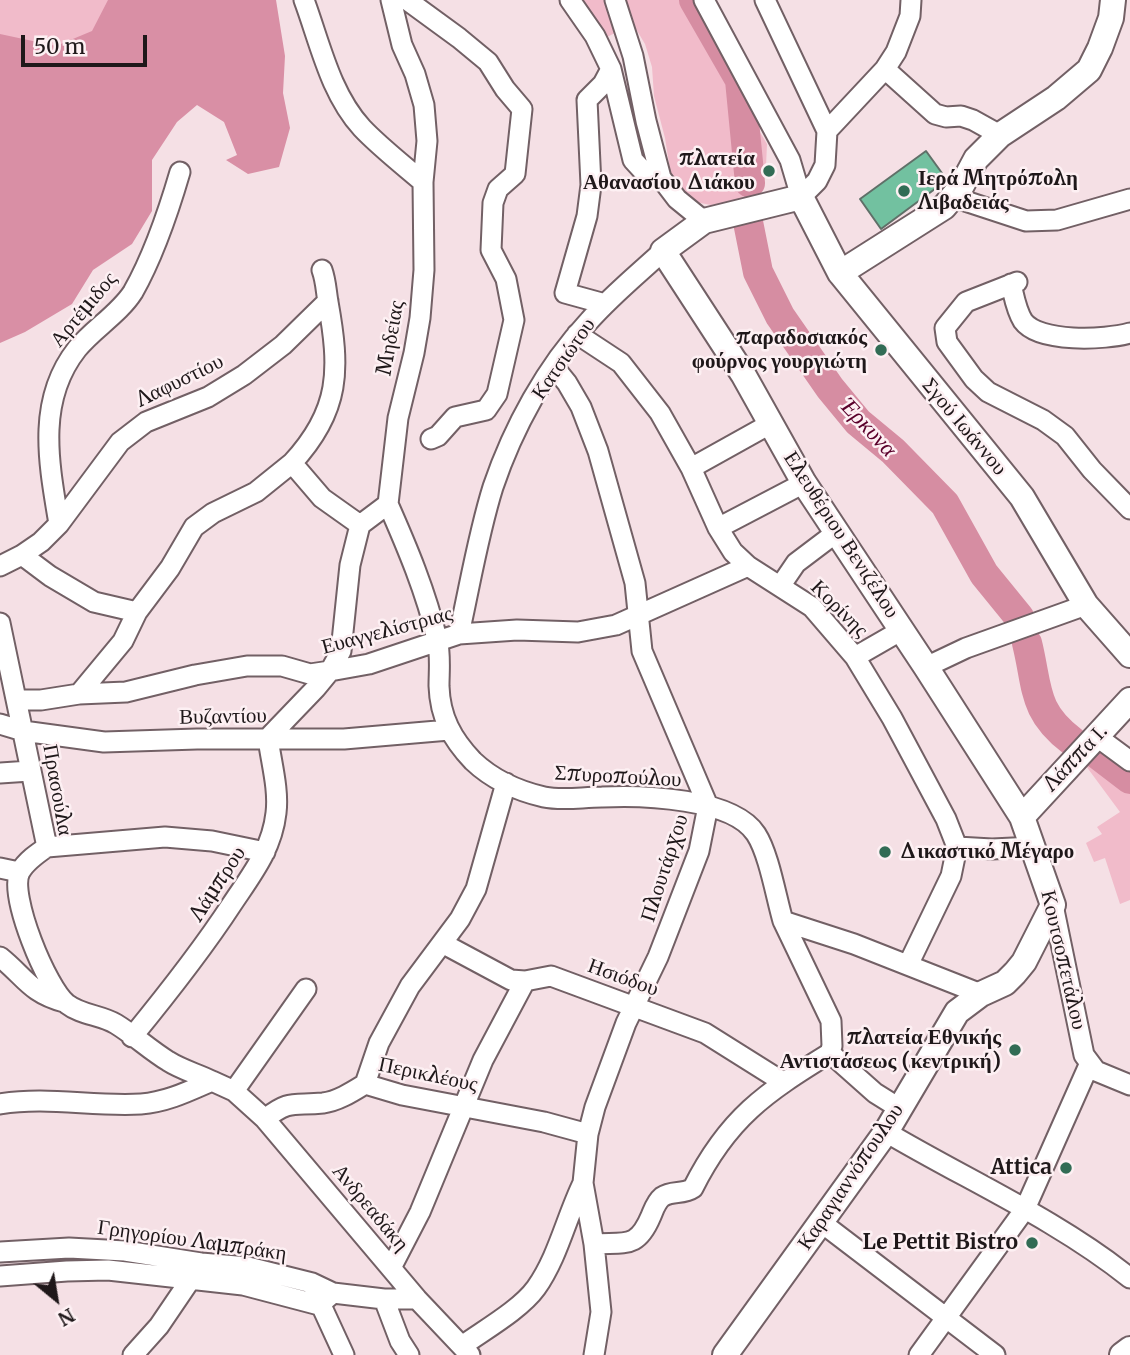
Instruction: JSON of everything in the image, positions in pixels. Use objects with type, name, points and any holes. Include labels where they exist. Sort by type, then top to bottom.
[{"type":"main road","points":[[840,273],[944,207],[976,159],[1000,135],[1056,98],[1088,70],[1111,18],[1113,0]]},
{"type":"main road","name":"Κατσιώτου","points":[[663,251],[704,221],[801,197]]},
{"type":"main road","name":"Σγού Ιωάννου","points":[[801,197],[840,273],[1022,497],[1086,605],[1130,655]]},
{"type":"main road","name":"Ελευθέριου Βενιζέλου","points":[[663,251],[743,374],[804,482],[1022,817]]},
{"type":"main road","name":"Λάππα Ι.","points":[[1022,817],[1130,700]]},
{"type":"main road","name":"Κουτσοπετάλου","points":[[1022,817],[1053,905]]},
{"type":"main road","name":"Καραγιαννόπουλου","points":[[725,1355],[886,1132],[957,1012],[982,994],[1005,983],[1015,973],[1024,962],[1053,905]]},
{"type":"main road","points":[[1122,1355],[1130,1349]]},
{"type":"street","points":[[304,0],[327,68],[344,103],[361,126],[423,182]]},
{"type":"street","points":[[392,9],[407,0],[459,38],[488,62],[505,89],[523,109],[515,174],[498,189],[493,203],[491,250],[506,279],[514,320],[497,394],[486,410],[455,417],[439,436],[431,439]]},
{"type":"street","points":[[570,0],[596,36],[611,69],[633,160],[644,172],[661,178]]},
{"type":"street","points":[[615,0],[633,56],[661,178],[677,199],[704,221]]},
{"type":"street","points":[[704,0],[790,160],[801,197],[817,181],[825,165],[827,131],[765,0]]},
{"type":"street","points":[[827,131],[885,69],[896,51],[910,16],[911,0]]},
{"type":"street","name":"Μηδείας","points":[[388,504],[398,418],[414,353],[419,318],[424,270],[423,182],[426,141],[424,105],[392,9]]},
{"type":"street","points":[[605,304],[565,293],[587,216],[591,186],[587,100],[603,84],[611,69]]},
{"type":"street","points":[[885,69],[935,114],[946,117],[961,116],[1000,135]]},
{"type":"street","name":"Αρτέμιδος","points":[[59,524],[48,463],[48,420],[58,379],[78,348],[132,293],[171,205],[180,172]]},
{"type":"street","points":[[953,197],[1026,221],[1057,220],[1130,199]]},
{"type":"street","name":"Κατσιώτου","points":[[459,634],[493,488],[516,429],[578,334],[605,304],[663,251]]},
{"type":"street","points":[[79,694],[122,641],[137,612],[170,568],[194,527],[213,513],[256,492],[292,463],[320,428],[334,386],[336,360],[327,282],[322,270]]},
{"type":"street","points":[[1128,339],[1075,339],[1035,332],[1022,319],[1014,283],[965,302],[945,328],[947,342],[974,379],[988,392],[1043,420],[1065,436],[1092,470],[1130,509]]},
{"type":"street","name":"Λαφυστίου","points":[[0,566],[23,555],[59,524],[120,442],[146,422],[208,397],[244,375],[283,345],[328,301]]},
{"type":"street","name":"Κορίνης","points":[[578,334],[621,363],[660,413],[691,468],[718,528],[733,552],[748,566],[812,607],[855,657],[892,718],[946,819],[957,847]]},
{"type":"street","name":"Πλουτάρχου","points":[[554,367],[581,407],[598,451],[635,583],[642,652],[708,806],[699,851],[658,957],[626,1023],[588,1133],[583,1183],[594,1244],[601,1312],[594,1355]]},
{"type":"street","points":[[691,468],[770,424]]},
{"type":"street","points":[[292,463],[321,498],[360,525]]},
{"type":"street","points":[[718,528],[804,482]]},
{"type":"street","points":[[268,738],[330,671],[341,651],[350,565],[360,525],[388,504]]},
{"type":"street","name":"Σπυροπούλου","points":[[388,504],[418,576],[438,642],[441,711],[449,730],[475,763],[493,777],[544,797],[572,800],[611,797],[678,801],[708,806],[743,819],[757,835],[764,851],[783,921],[831,1021],[830,1053]]},
{"type":"street","points":[[781,585],[796,563],[837,532]]},
{"type":"street","points":[[23,555],[50,576],[94,602],[137,612]]},
{"type":"street","name":"Ευαγγελίστριας","points":[[17,700],[126,692],[195,675],[247,666],[282,666],[310,674],[369,664],[459,634],[517,630],[578,632],[616,625],[748,566]]},
{"type":"street","points":[[926,667],[966,648],[1086,605]]},
{"type":"street","name":"Πρασούλα","points":[[0,623],[47,846],[10,870],[27,928],[52,985],[64,1002]]},
{"type":"street","points":[[855,657],[902,630]]},
{"type":"street","name":"Βυζαντίου","points":[[0,724],[23,731],[104,742],[344,739],[449,730]]},
{"type":"street","points":[[1096,736],[1130,761]]},
{"type":"street","name":"Λάμπρου","points":[[132,1037],[206,944],[260,864],[271,838],[276,811],[276,791],[268,738]]},
{"type":"street","points":[[0,773],[30,771]]},
{"type":"street","points":[[365,1084],[379,1043],[410,986],[460,919],[476,889],[506,783]]},
{"type":"street","points":[[47,846],[165,837],[212,841],[265,852]]},
{"type":"street","points":[[908,965],[951,876],[957,847],[1034,847]]},
{"type":"street","name":"Κουτσοπετάλου","points":[[1053,905],[1084,1055],[1089,1065]]},
{"type":"street","points":[[783,921],[982,994]]},
{"type":"street","name":"Ησιόδου","points":[[442,943],[511,980],[525,981],[551,976],[705,1033],[783,1082]]},
{"type":"street","points":[[0,957],[31,988],[45,997],[115,1023],[171,1063],[212,1081]]},
{"type":"street","points":[[391,1268],[420,1212],[483,1060],[525,981]]},
{"type":"street","points":[[234,1091],[306,989]]},
{"type":"street","points":[[594,1244],[638,1239],[644,1233],[656,1202],[669,1193],[687,1193],[693,1188],[719,1141],[743,1114],[783,1082],[830,1053],[875,1093],[899,1108]]},
{"type":"street","points":[[919,1355],[1025,1209],[1089,1065],[1104,1076],[1130,1085]]},
{"type":"street","points":[[0,1104],[47,1100],[102,1105],[143,1104],[173,1098],[212,1081]]},
{"type":"street","name":"Ανδρεαδάκη","points":[[212,1081],[234,1091],[265,1119],[417,1299],[466,1351]]},
{"type":"street","name":"Περικλέους","points":[[265,1119],[286,1105],[295,1102],[324,1103],[338,1099],[365,1084],[402,1095],[588,1133]]},
{"type":"street","points":[[886,1132],[1025,1209],[1130,1278]]},
{"type":"street","points":[[466,1351],[534,1291],[549,1266],[583,1183]]},
{"type":"street","points":[[822,1223],[995,1355]]},
{"type":"street","name":"Γρηγορίου Λαμπράκη","points":[[0,1252],[69,1248],[125,1251],[243,1285],[326,1299],[417,1299]]},
{"type":"street","name":"Γρηγορίου Λαμπράκη","points":[[0,1276],[67,1270],[196,1271],[248,1267],[312,1283],[326,1299]]},
{"type":"street","points":[[133,1355],[159,1326],[196,1271]]},
{"type":"street","points":[[326,1299],[344,1355]]},
{"type":"street","points":[[384,1299],[400,1340],[409,1355]]},
{"type":"shaded area","points":[[0,0],[253,0],[0,201]]},
{"type":"shaded area","points":[[108,0],[276,0],[285,56],[283,93],[290,128],[279,167],[248,174],[226,160],[237,155],[224,122],[197,105],[177,122],[152,160],[152,211],[132,244],[93,270],[72,304],[25,332],[0,343],[0,34],[56,46],[92,31]]},
{"type":"shaded area","points":[[578,0],[691,0],[713,53],[767,144],[766,166],[741,200],[711,205],[680,199],[671,176],[654,96],[652,67],[645,44],[633,24],[607,37]]},
{"type":"shaded area","points":[[1093,761],[1130,791],[1130,900],[1120,904],[1105,858],[1094,862],[1086,843],[1102,834],[1097,827],[1120,812],[1086,766]]},
{"type":"building","name":"Ιερά Μητρόπολη Λιβαδειάς","points":[[926,151],[947,180],[881,229],[860,199]]},
{"type":"waterway","name":"Έρκυνα","points":[[694,0],[740,80],[750,183]]},
{"type":"waterway","name":"Έρκυνα","points":[[748,222],[758,272],[780,316],[830,388],[858,422],[893,451],[945,504],[984,574],[1019,617]]},
{"type":"waterway","name":"Έρκυνα","points":[[1027,643],[1043,708],[1059,730],[1072,741]]},
{"type":"waterway","name":"Έρκυνα","points":[[1096,753],[1130,779]]},
{"type":"place","name":"πλατεία Αθανασίου Διάκου","points":[[769,171]]},
{"type":"place","name":"Ιερά Μητρόπολη Λιβαδειάς","points":[[904,191]]},
{"type":"place","name":"παραδοσιακός φούρνος γουργιώτη","points":[[881,350]]},
{"type":"place","name":"Δικαστικό Μέγαρο","points":[[885,852]]},
{"type":"place","name":"πλατεία Εθνικής Αντιστάσεως (κεντρική)","points":[[1015,1050]]},
{"type":"place","name":"Attica","points":[[1066,1168]]},
{"type":"place","name":"Le Pettit Bistro","points":[[1032,1243]]}]
